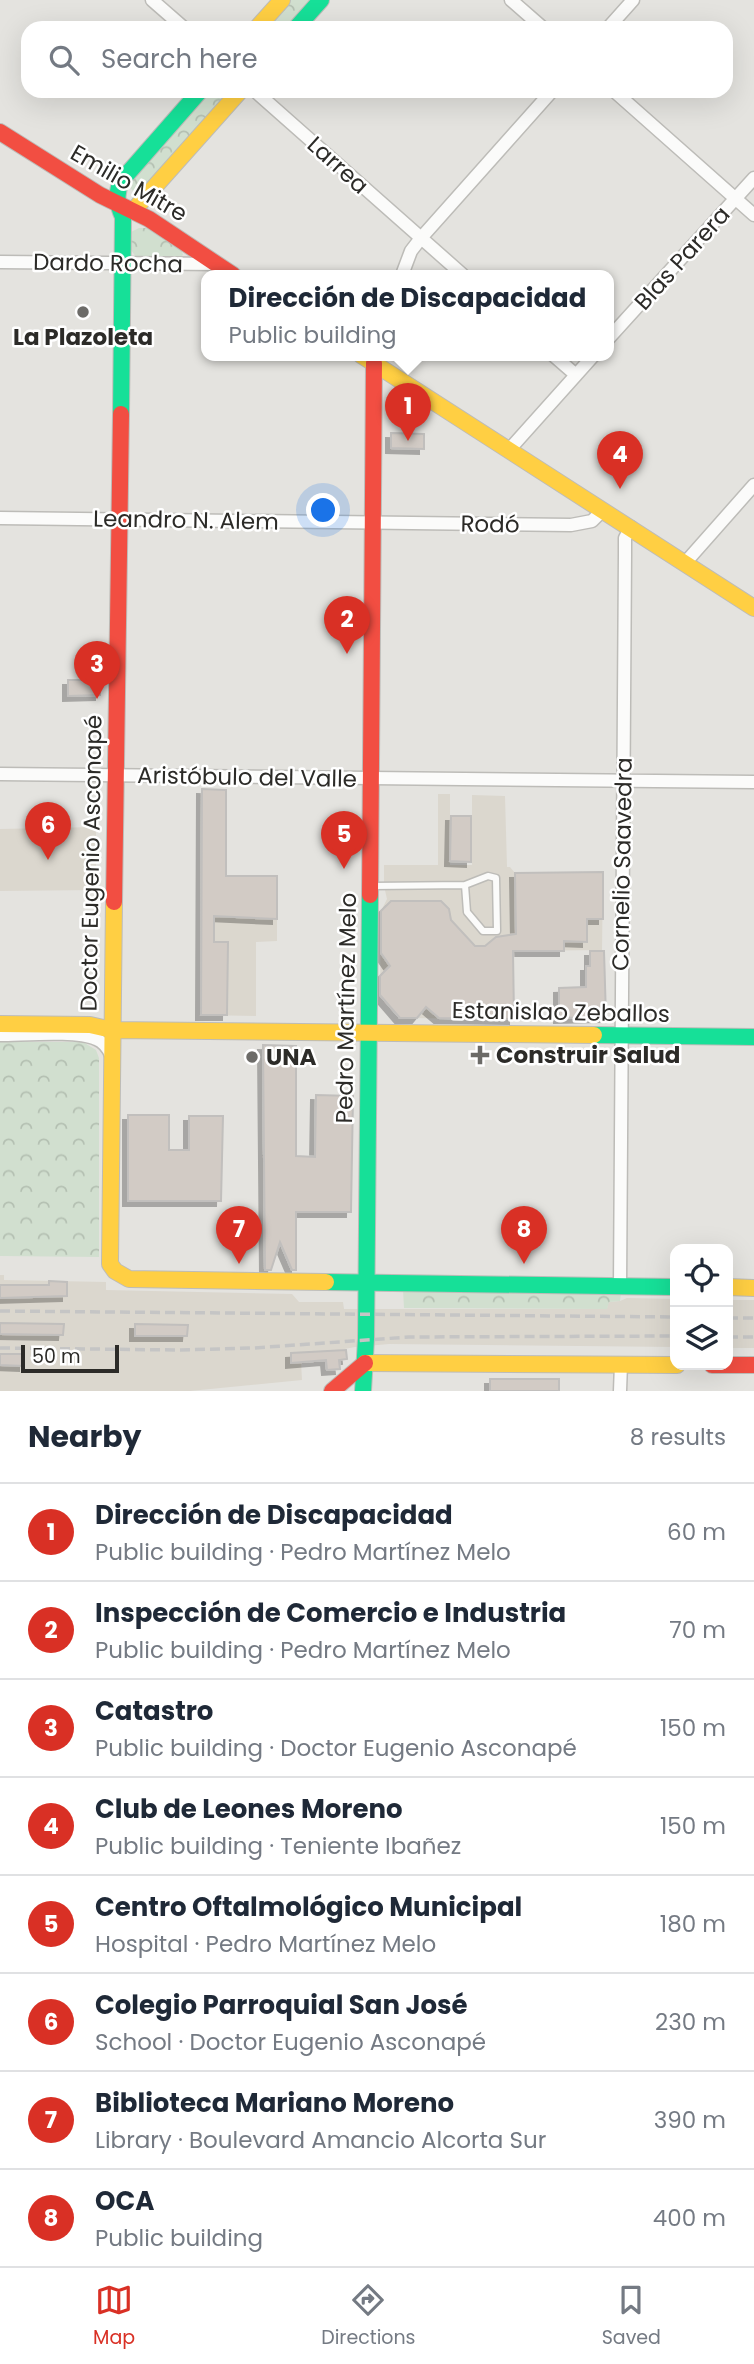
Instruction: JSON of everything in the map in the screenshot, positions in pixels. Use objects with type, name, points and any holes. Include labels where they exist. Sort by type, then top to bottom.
[{"type":"street","points":[[152,0],[176,21]]},
{"type":"street","points":[[263,21],[282,0]]},
{"type":"street","points":[[302,21],[321,0]]},
{"type":"street","points":[[511,0],[535,21]]},
{"type":"street","points":[[614,21],[633,0]]},
{"type":"street","points":[[117,203],[117,188],[122,180],[194,98]]},
{"type":"street","points":[[133,211],[234,98]]},
{"type":"street","name":"Larrea","points":[[263,98],[457,270]]},
{"type":"street","points":[[404,270],[411,251],[421,238],[546,98]]},
{"type":"street","points":[[622,98],[754,215]]},
{"type":"street","name":"Emilio Mitre","points":[[0,132],[100,195],[133,211],[225,270]]},
{"type":"street","name":"Blas Parera","points":[[614,332],[754,178]]},
{"type":"street","name":"Doctor Eugenio Asconapé","points":[[117,203],[123,217],[109,1256],[114,1272],[129,1279],[366,1284]]},
{"type":"street","name":"Dardo Rocha","points":[[0,262],[216,264]]},
{"type":"street","name":"Pedro Martínez Melo","points":[[363,1391],[371,886],[370,361]]},
{"type":"street","points":[[375,361],[754,608]]},
{"type":"street","points":[[560,361],[576,375]]},
{"type":"street","points":[[509,450],[589,361]]},
{"type":"street","points":[[685,563],[754,485]]},
{"type":"street","name":"Rodó","points":[[372,523],[571,525],[592,521],[603,510]]},
{"type":"street","name":"Leandro N. Alem","points":[[0,518],[372,523]]},
{"type":"street","name":"Cornelio Saavedra","points":[[620,1286],[625,538],[631,527]]},
{"type":"street","name":"Aristóbulo del Valle","points":[[0,774],[754,782]]},
{"type":"street","name":"Estanislao Zeballos","points":[[0,1024],[90,1025],[112,1030],[754,1037]]},
{"type":"street","points":[[0,1035],[79,1035],[96,1039],[106,1046],[111,1055]]},
{"type":"street","points":[[366,1284],[670,1287]]},
{"type":"street","points":[[733,1287],[754,1288]]},
{"type":"street","points":[[332,1391],[365,1363],[670,1365]]},
{"type":"street","points":[[620,1391],[621,1364]]},
{"type":"street","points":[[733,1365],[754,1365]]},
{"type":"street","points":[[332,1391],[351,1391]]},
{"type":"lane","points":[[371,886],[466,885],[488,876],[496,878],[497,931],[483,931],[467,912],[466,885]]},
{"type":"shaded area","points":[[202,789],[226,790],[226,876],[277,876],[277,941],[256,942],[256,1016],[201,1015]]},
{"type":"shaded area","points":[[438,794],[450,794],[450,865],[472,865],[472,795],[505,796],[507,867],[515,873],[603,872],[602,950],[513,951],[514,1019],[400,1018],[380,994],[381,911],[387,899],[384,865],[438,865]]},
{"type":"shaded area","points":[[96,827],[96,890],[0,891],[0,829]]},
{"type":"shaded area","points":[[0,1275],[4,1275],[4,1280],[106,1282],[106,1290],[292,1294],[299,1302],[343,1302],[344,1309],[607,1309],[608,1302],[627,1298],[670,1299],[670,1347],[389,1344],[339,1350],[339,1357],[301,1362],[302,1380],[190,1391],[0,1391]]},
{"type":"shaded area","points":[[733,1300],[754,1300],[754,1348],[733,1348]]},
{"type":"green space","points":[[290,0],[314,0],[295,21],[271,21]]},
{"type":"green space","points":[[203,98],[226,98],[139,193],[128,185],[131,178]]},
{"type":"green space","points":[[148,228],[181,248],[183,255],[179,258],[136,257],[131,250],[131,232]]},
{"type":"green space","points":[[0,1042],[83,1042],[96,1050],[99,1058],[99,1257],[0,1256]]},
{"type":"green space","points":[[403,1290],[621,1293],[620,1301],[609,1302],[607,1309],[404,1308]]},
{"type":"building","points":[[391,433],[424,434],[424,449],[391,448]]},
{"type":"building","points":[[68,680],[100,680],[100,695],[68,696]]},
{"type":"building","points":[[202,789],[226,790],[226,876],[277,876],[277,919],[214,916],[214,942],[228,942],[227,1015],[201,1015]]},
{"type":"building","points":[[451,816],[471,816],[471,862],[450,861]]},
{"type":"building","points":[[603,872],[603,919],[587,919],[587,942],[564,941],[564,951],[513,951],[514,1019],[439,1018],[426,1007],[417,1018],[400,1018],[380,995],[380,976],[390,966],[381,953],[381,911],[391,901],[441,901],[449,909],[451,920],[475,946],[485,946],[496,937],[516,934],[515,873]]},
{"type":"building","points":[[590,951],[604,951],[606,1017],[559,1018],[559,988],[586,987],[586,966],[590,966]]},
{"type":"building","points":[[263,1045],[296,1046],[296,1156],[315,1157],[316,1095],[353,1096],[351,1212],[296,1212],[296,1270],[292,1270],[280,1242],[271,1270],[265,1270]]},
{"type":"building","points":[[128,1115],[169,1115],[169,1150],[189,1150],[189,1116],[223,1116],[221,1201],[128,1201]]},
{"type":"building","points":[[49,1281],[67,1282],[67,1296],[0,1298],[0,1285],[49,1285]]},
{"type":"building","points":[[0,1323],[64,1324],[63,1335],[0,1334]]},
{"type":"building","points":[[135,1324],[188,1325],[187,1336],[135,1336]]},
{"type":"building","points":[[346,1350],[347,1359],[339,1360],[340,1369],[327,1370],[326,1360],[291,1363],[291,1353]]},
{"type":"building","points":[[0,1354],[24,1354],[24,1366],[0,1365]]},
{"type":"building","points":[[490,1379],[559,1379],[559,1391],[490,1391]]},
{"type":"railway","points":[[0,1311],[670,1317]]},
{"type":"railway","points":[[733,1318],[754,1318]]},
{"type":"railway","points":[[0,1348],[178,1350],[254,1348],[409,1337],[670,1336]]},
{"type":"railway","points":[[733,1337],[754,1337]]},
{"type":"traffic: fast","points":[[302,21],[321,0]]},
{"type":"traffic: fast","points":[[121,414],[123,217],[118,203],[118,189],[122,180],[194,98]]},
{"type":"traffic: fast","points":[[363,1391],[366,1339],[370,895]]},
{"type":"traffic: fast","points":[[594,1035],[754,1037]]},
{"type":"traffic: fast","points":[[326,1282],[670,1287]]},
{"type":"traffic: slow","points":[[263,21],[282,0]]},
{"type":"traffic: slow","points":[[133,211],[234,98]]},
{"type":"traffic: slow","points":[[370,361],[754,608]]},
{"type":"traffic: slow","points":[[114,902],[110,1264],[115,1271],[129,1279],[326,1282]]},
{"type":"traffic: slow","points":[[0,1024],[90,1025],[112,1030],[594,1035]]},
{"type":"traffic: slow","points":[[733,1287],[754,1288]]},
{"type":"traffic: slow","points":[[365,1363],[670,1365]]},
{"type":"traffic: jam","points":[[0,132],[100,195],[149,219],[226,270]]},
{"type":"traffic: jam","points":[[370,895],[374,363]]},
{"type":"traffic: jam","points":[[114,902],[121,414]]},
{"type":"traffic: jam","points":[[332,1391],[365,1363]]},
{"type":"traffic: jam","points":[[733,1365],[754,1365]]},
{"type":"place","name":"La Plazoleta","points":[[83,312]]},
{"type":"place","name":"Dirección de Discapacidad","points":[[408,441]]},
{"type":"place","name":"Club de Leones Moreno","points":[[620,489]]},
{"type":"place","name":"Inspección de Comercio e Industria","points":[[347,654]]},
{"type":"place","name":"Catastro","points":[[97,699]]},
{"type":"place","name":"Colegio Parroquial San José","points":[[48,860]]},
{"type":"place","name":"Centro Oftalmológico Municipal","points":[[344,869]]},
{"type":"place","name":"Construir Salud","points":[[480,1055]]},
{"type":"place","name":"UNA","points":[[252,1057]]},
{"type":"place","name":"Biblioteca Mariano Moreno","points":[[239,1264]]},
{"type":"place","name":"OCA","points":[[524,1264]]}]
